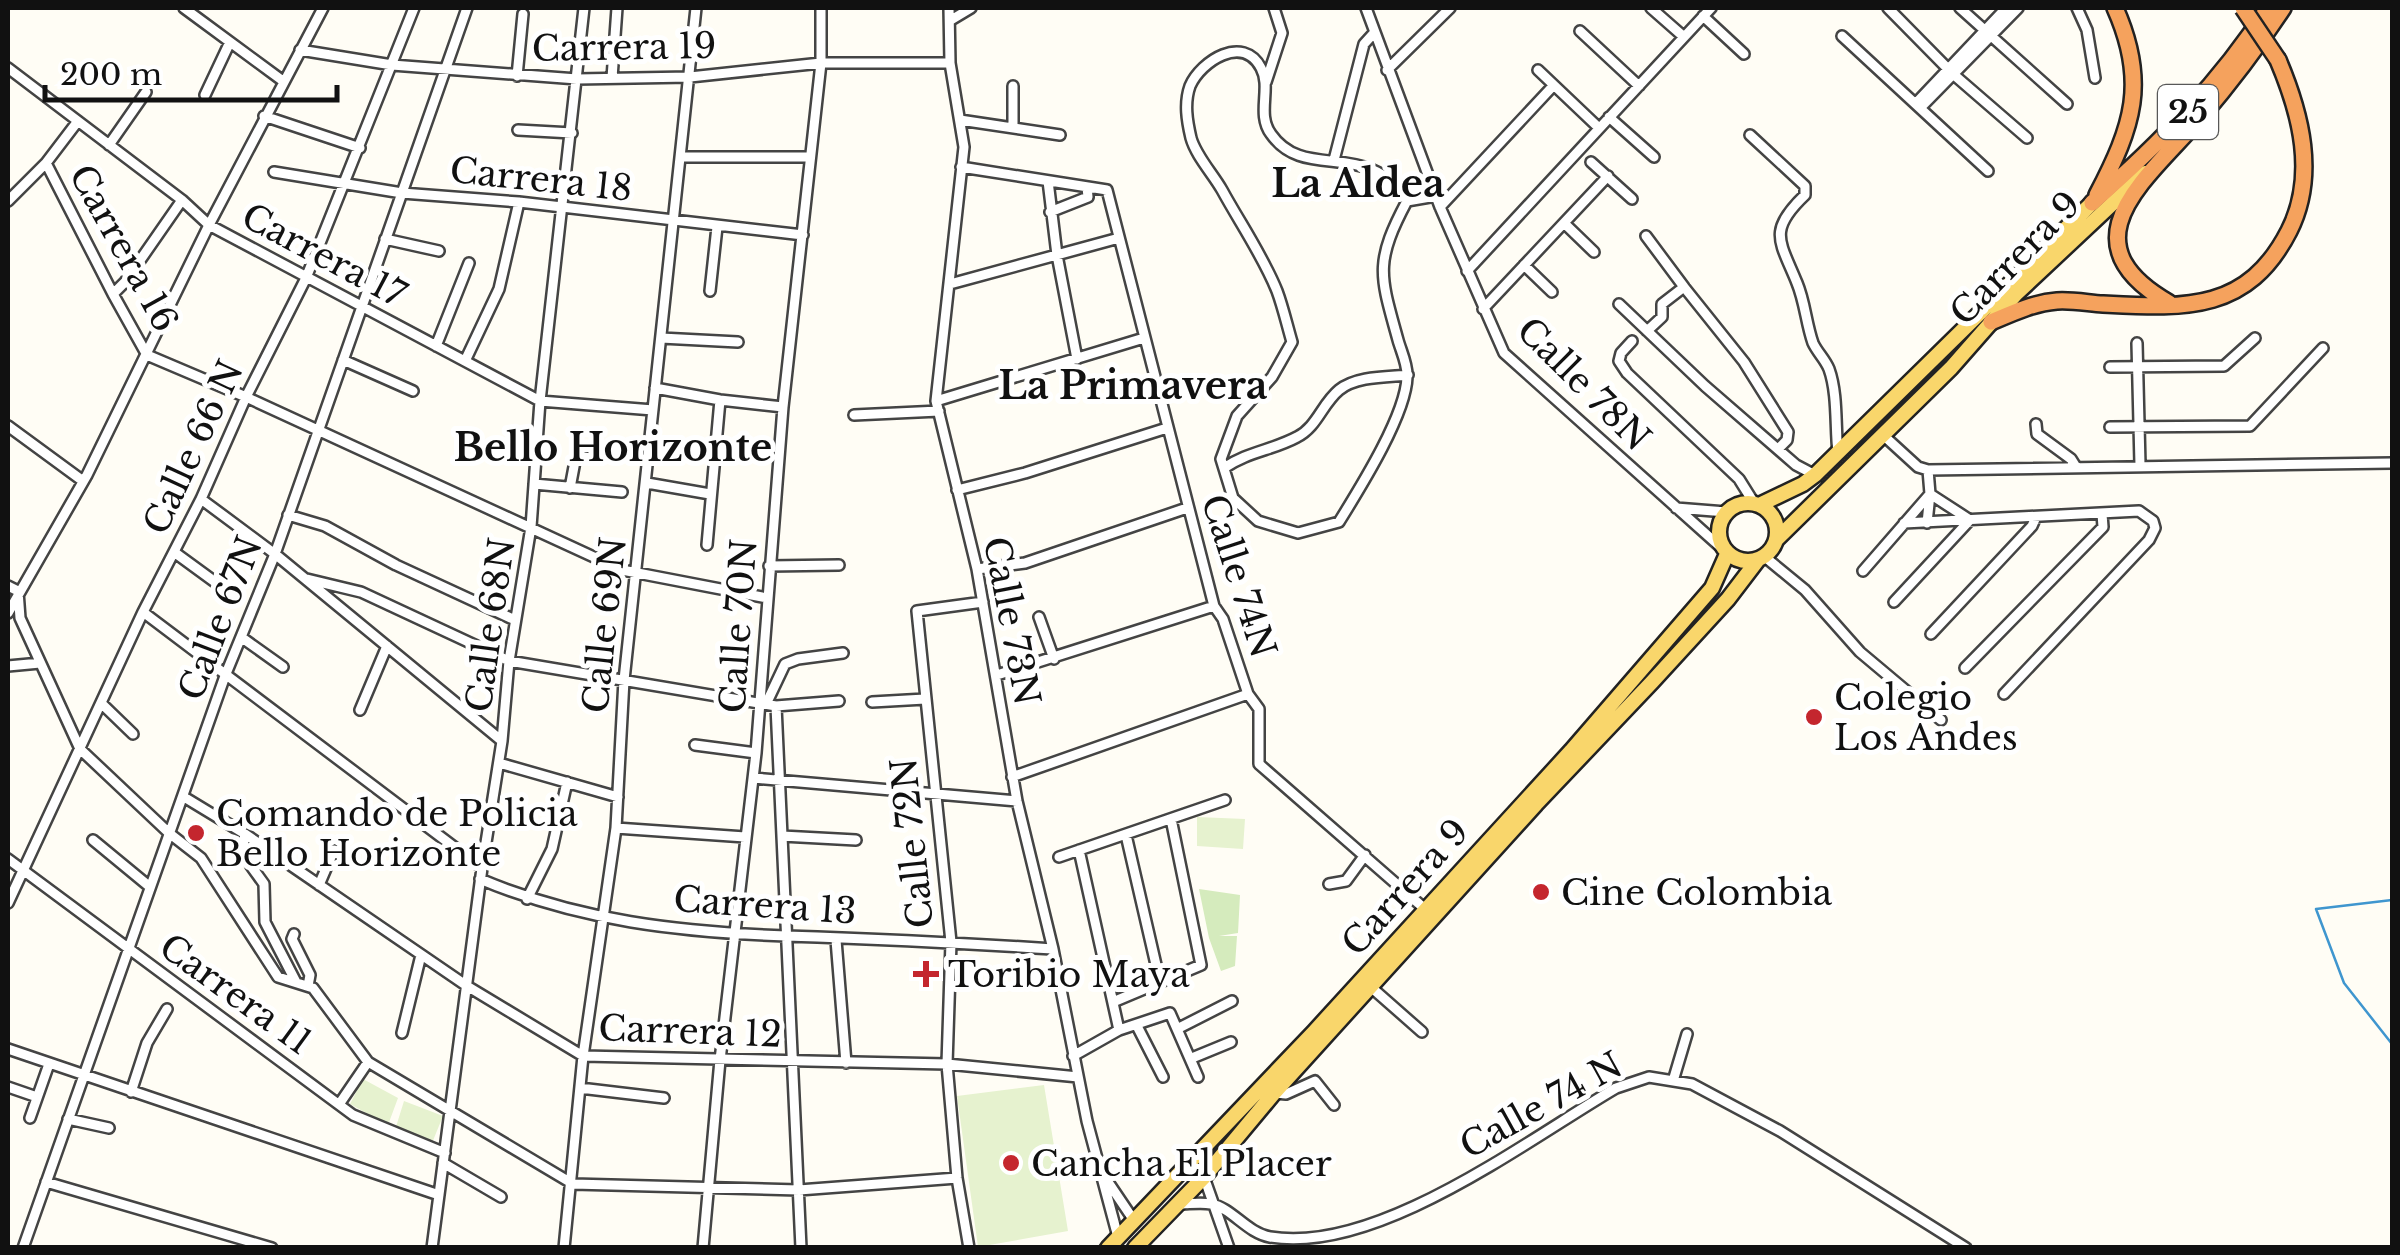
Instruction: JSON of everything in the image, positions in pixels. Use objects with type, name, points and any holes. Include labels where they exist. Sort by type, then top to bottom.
[{"type":"highway","points":[[2092,203],[2130,126],[2134,98],[2128,37],[2115,8]]},
{"type":"highway","points":[[1991,322],[2031,305],[2058,300],[2172,305],[2208,301],[2240,289],[2263,271],[2291,227],[2304,177],[2304,155],[2297,111],[2278,60],[2243,8]]},
{"type":"highway","name":"Carrera 9","points":[[2092,203],[2187,112],[2268,8]]},
{"type":"highway","name":"Carrera 9","points":[[2152,167],[2256,49],[2283,8]]},
{"type":"highway","points":[[2152,167],[2120,216],[2116,243],[2135,280],[2172,305]]},
{"type":"main road","name":"Carrera 9","points":[[1777,539],[1883,436],[2085,226],[2152,167]]},
{"type":"main road","name":"Carrera 9","points":[[1757,504],[1803,484],[1814,475],[2092,203]]},
{"type":"main road","points":[[1737,504],[1757,504],[1772,515],[1777,539],[1761,559],[1736,560],[1726,552],[1719,538],[1719,524],[1737,504]]},
{"type":"main road","name":"Carrera 9","points":[[1117,1244],[1571,751],[1712,588],[1726,552]]},
{"type":"main road","name":"Carrera 9","points":[[1135,1248],[1180,1204],[1274,1093],[1761,559]]},
{"type":"street","points":[[184,8],[283,81]]},
{"type":"street","points":[[8,614],[83,482],[208,225],[323,8]]},
{"type":"street","name":"Calle 66 N","points":[[8,903],[143,612],[306,278],[414,8]]},
{"type":"street","name":"Calle 67N","points":[[23,1248],[225,676],[275,554],[467,8]]},
{"type":"street","name":"Calle 68N","points":[[432,1248],[502,741],[508,661],[531,527],[540,401],[584,8]]},
{"type":"street","points":[[612,78],[617,8]]},
{"type":"street","name":"Calle 69N","points":[[564,1248],[583,1056],[616,828],[624,680],[696,8]]},
{"type":"street","name":"Calle 70N","points":[[703,1248],[745,838],[756,754],[768,703],[767,598],[783,407],[821,63],[821,8]]},
{"type":"street","name":"Calle 73N","points":[[949,8],[950,62],[964,147],[938,406],[978,569],[1017,801],[1117,1244]]},
{"type":"street","points":[[951,20],[971,8]]},
{"type":"street","points":[[1274,8],[1282,33],[1265,85],[1263,111],[1268,130],[1278,143],[1301,156],[1374,168],[1386,174],[1406,201]]},
{"type":"street","name":"Calle 78N","points":[[1366,8],[1494,338],[1516,367],[1726,552]]},
{"type":"street","points":[[1387,70],[1450,8]]},
{"type":"street","points":[[1652,8],[1684,37]]},
{"type":"street","points":[[1888,8],[1951,72],[2027,138]]},
{"type":"street","points":[[1960,8],[2067,104]]},
{"type":"street","points":[[1988,33],[2006,8]]},
{"type":"street","points":[[1919,105],[1988,33],[2018,8]]},
{"type":"street","points":[[2078,8],[2087,30],[2096,78]]},
{"type":"street","points":[[1467,271],[1707,12],[1744,54]]},
{"type":"street","points":[[517,76],[523,14]]},
{"type":"street","points":[[1580,31],[1638,86]]},
{"type":"street","points":[[1334,160],[1364,44],[1374,33]]},
{"type":"street","points":[[1842,36],[1988,171]]},
{"type":"street","points":[[205,95],[230,42]]},
{"type":"street","name":"Carrera 19","points":[[300,50],[392,65],[576,79],[690,78],[821,63],[950,62]]},
{"type":"street","points":[[1265,85],[1262,69],[1252,56],[1236,51],[1201,67],[1190,86],[1186,104],[1192,144],[1209,166],[1276,288],[1292,342],[1272,377],[1238,416],[1222,459],[1234,498],[1258,520],[1298,533],[1338,522],[1362,484],[1400,406],[1408,375],[1381,285],[1385,250],[1406,201]]},
{"type":"street","name":"Carrera 17","points":[[8,68],[182,200],[208,225],[306,278],[540,401],[652,410]]},
{"type":"street","points":[[1538,70],[1599,128]]},
{"type":"street","points":[[1013,86],[1013,128]]},
{"type":"street","points":[[1440,207],[1552,86]]},
{"type":"street","points":[[110,146],[146,92]]},
{"type":"street","points":[[264,116],[360,148]]},
{"type":"street","points":[[1610,117],[1654,157]]},
{"type":"street","points":[[960,120],[1060,135]]},
{"type":"street","points":[[8,200],[78,122]]},
{"type":"street","points":[[518,130],[572,132]]},
{"type":"street","points":[[1750,134],[1805,186],[1805,195],[1785,218],[1780,239],[1815,349],[1828,367],[1838,453]]},
{"type":"street","points":[[681,157],[810,157]]},
{"type":"street","name":"Carrera 16","points":[[46,162],[112,294],[148,355],[622,570],[767,598]]},
{"type":"street","points":[[1591,162],[1632,198]]},
{"type":"street","points":[[961,167],[1087,187],[1088,196],[1050,212]]},
{"type":"street","name":"Carrera 18","points":[[274,172],[402,192],[804,236]]},
{"type":"street","points":[[1483,308],[1608,176]]},
{"type":"street","points":[[1048,181],[1057,255],[1077,359]]},
{"type":"street","name":"Calle 74N","points":[[1087,187],[1107,190],[1214,606],[1224,619],[1248,694],[1259,709],[1259,764],[1425,908]]},
{"type":"street","points":[[1406,201],[1436,196]]},
{"type":"street","points":[[112,294],[125,282],[182,200]]},
{"type":"street","points":[[465,361],[499,289],[519,202]]},
{"type":"street","points":[[1564,223],[1594,252]]},
{"type":"street","points":[[710,291],[717,226]]},
{"type":"street","points":[[1646,236],[1744,362],[1788,432],[1787,440],[1778,449]]},
{"type":"street","points":[[950,284],[1119,238]]},
{"type":"street","points":[[385,239],[439,250]]},
{"type":"street","points":[[436,346],[469,263]]},
{"type":"street","points":[[1524,266],[1552,292]]},
{"type":"street","points":[[1647,331],[1662,317],[1662,304],[1684,287]]},
{"type":"street","points":[[1619,304],[1705,386],[1814,475]]},
{"type":"street","points":[[660,338],[738,342]]},
{"type":"street","points":[[854,415],[938,406],[1144,338]]},
{"type":"street","points":[[2110,367],[2224,366],[2255,338]]},
{"type":"street","points":[[1632,341],[1619,361],[1626,373],[1739,479],[1757,504]]},
{"type":"street","points":[[2137,343],[2140,466]]},
{"type":"street","points":[[2110,428],[2250,426],[2324,348]]},
{"type":"street","points":[[343,360],[414,391]]},
{"type":"street","points":[[1224,468],[1245,455],[1295,439],[1309,430],[1340,388],[1371,378],[1408,375]]},
{"type":"street","points":[[655,388],[783,407]]},
{"type":"street","points":[[707,545],[720,400]]},
{"type":"street","points":[[2036,424],[2037,434],[2076,467]]},
{"type":"street","points":[[8,426],[83,482]]},
{"type":"street","points":[[957,490],[1026,473],[1167,428]]},
{"type":"street","points":[[1883,436],[1918,467],[1928,470],[2392,463]]},
{"type":"street","points":[[570,488],[576,456],[599,460]]},
{"type":"street","points":[[1927,523],[1928,470]]},
{"type":"street","points":[[646,483],[710,494]]},
{"type":"street","points":[[534,484],[622,492]]},
{"type":"street","points":[[1930,494],[1970,520]]},
{"type":"street","points":[[1863,572],[1930,494]]},
{"type":"street","points":[[201,499],[275,554],[502,741]]},
{"type":"street","points":[[978,569],[1024,563],[1187,508]]},
{"type":"street","points":[[1673,508],[1726,512]]},
{"type":"street","points":[[1904,522],[2139,511],[2148,515],[2155,528],[2149,540],[2004,694]]},
{"type":"street","points":[[1965,668],[2103,527],[2102,514]]},
{"type":"street","points":[[288,515],[325,526],[396,565],[516,620]]},
{"type":"street","points":[[1931,634],[2032,526],[2036,517]]},
{"type":"street","points":[[1894,602],[1970,520]]},
{"type":"street","points":[[174,552],[226,590]]},
{"type":"street","points":[[1761,559],[1806,590],[1869,661],[1941,720]]},
{"type":"street","points":[[770,566],[839,565]]},
{"type":"street","points":[[307,580],[361,592],[508,661],[768,703],[839,701]]},
{"type":"street","points":[[8,586],[18,591]]},
{"type":"street","points":[[18,591],[20,618],[80,749],[201,858],[278,978],[313,988],[368,1062],[573,1184],[799,1190],[956,1178]]},
{"type":"street","name":"Calle 72N","points":[[969,1248],[956,1178],[947,1064],[951,942],[917,611],[983,602]]},
{"type":"street","points":[[997,675],[1214,606]]},
{"type":"street","name":"Carrera 13","points":[[143,612],[481,874],[527,899],[602,918],[735,936],[1053,948]]},
{"type":"street","points":[[1039,617],[1054,658]]},
{"type":"street","points":[[241,637],[283,667]]},
{"type":"street","points":[[360,710],[387,646]]},
{"type":"street","points":[[801,1248],[780,779],[768,703],[785,664],[843,653]]},
{"type":"street","points":[[8,666],[40,663]]},
{"type":"street","points":[[1012,777],[1248,694]]},
{"type":"street","points":[[872,702],[925,698]]},
{"type":"street","points":[[102,704],[133,734]]},
{"type":"street","points":[[696,746],[756,754]]},
{"type":"street","points":[[499,763],[618,797]]},
{"type":"street","points":[[754,778],[1017,801]]},
{"type":"street","points":[[527,899],[552,849],[567,782]]},
{"type":"street","name":"Carrera 12","points":[[184,797],[246,834],[467,986],[583,1056],[947,1064],[1078,1078]]},
{"type":"street","points":[[1060,857],[1226,800]]},
{"type":"street","points":[[1113,1002],[1201,966],[1171,819]]},
{"type":"street","points":[[616,828],[745,838]]},
{"type":"street","points":[[246,834],[243,847],[264,884],[265,922],[296,982]]},
{"type":"street","points":[[1126,834],[1160,982]]},
{"type":"street","points":[[782,836],[856,840]]},
{"type":"street","points":[[93,840],[150,887]]},
{"type":"street","points":[[318,886],[334,850]]},
{"type":"street","points":[[1079,850],[1119,1030]]},
{"type":"street","points":[[1329,884],[1346,881],[1364,855]]},
{"type":"street","name":"Carrera 11","points":[[8,859],[353,1115],[444,1158],[501,1197]]},
{"type":"street","points":[[294,934],[292,939],[310,975],[308,986]]},
{"type":"street","points":[[836,940],[846,1063]]},
{"type":"street","points":[[402,1033],[421,955]]},
{"type":"street","points":[[1372,988],[1422,1032]]},
{"type":"street","points":[[1178,1029],[1232,1001]]},
{"type":"street","points":[[131,1092],[147,1043],[167,1009]]},
{"type":"street","points":[[1072,1056],[1119,1030],[1170,1014],[1198,1077]]},
{"type":"street","points":[[1138,1026],[1163,1077]]},
{"type":"street","points":[[1672,1081],[1686,1034]]},
{"type":"street","points":[[1192,1058],[1231,1042]]},
{"type":"street","points":[[8,1049],[439,1195]]},
{"type":"street","points":[[340,1103],[368,1062]]},
{"type":"street","points":[[30,1118],[49,1064]]},
{"type":"street","name":"Calle 74 N","points":[[1213,1204],[1246,1228],[1270,1238],[1308,1238],[1358,1230],[1411,1210],[1616,1088],[1649,1077],[1692,1084],[1780,1131],[1966,1248]]},
{"type":"street","points":[[1274,1093],[1286,1094],[1315,1081],[1334,1105]]},
{"type":"street","points":[[8,1087],[37,1096]]},
{"type":"street","points":[[580,1088],[664,1098]]},
{"type":"street","points":[[68,1119],[110,1128]]},
{"type":"street","points":[[1099,1167],[1135,1222]]},
{"type":"street","points":[[1204,1177],[1229,1248]]},
{"type":"street","points":[[46,1182],[272,1248]]},
{"type":"street","points":[[1180,1204],[1213,1204]]},
{"type":"green space","points":[[1197,817],[1245,819],[1243,849],[1197,846]]},
{"type":"green space","points":[[1199,889],[1240,895],[1238,933],[1219,936],[1237,936],[1235,966],[1221,971],[1209,938]]},
{"type":"green space","points":[[363,1079],[398,1098],[388,1125],[350,1104]]},
{"type":"green space","name":"Cancha El Placer","points":[[1044,1085],[1068,1231],[978,1247],[957,1096]]},
{"type":"green space","points":[[404,1101],[443,1116],[432,1143],[395,1130]]},
{"type":"waterway","points":[[2392,900],[2316,909],[2344,983],[2392,1044]]},
{"type":"place","name":"Colegio Los Andes","points":[[1814,717]]},
{"type":"place","name":"Comando de Policia Bello Horizonte","points":[[196,833]]},
{"type":"place","name":"Cine Colombia","points":[[1541,892]]},
{"type":"place","name":"Toribio Maya","points":[[926,974]]},
{"type":"place","name":"Cancha El Placer","points":[[1011,1163]]},
{"type":"district","name":"La Aldea","points":[[1358,183]]},
{"type":"district","name":"La Primavera","points":[[1133,385]]},
{"type":"district","name":"Bello Horizonte","points":[[613,447]]}]
